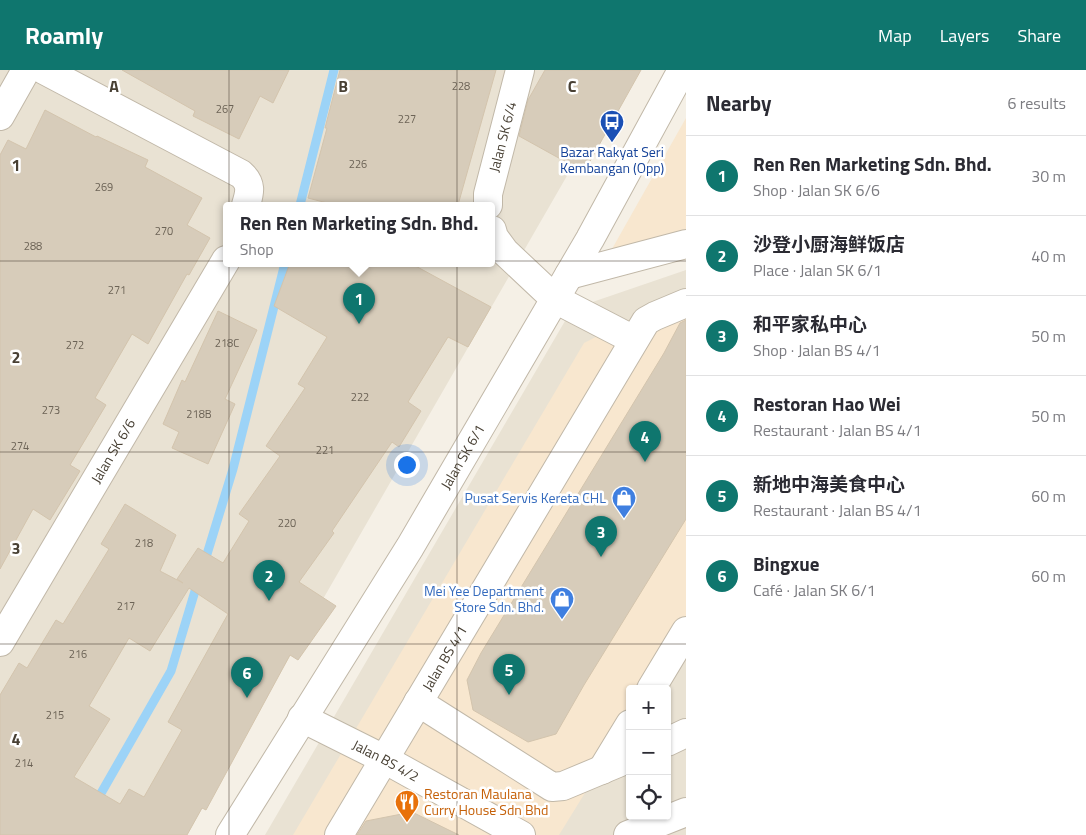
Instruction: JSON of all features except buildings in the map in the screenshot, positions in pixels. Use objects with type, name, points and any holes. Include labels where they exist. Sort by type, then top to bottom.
[{"type":"street","points":[[0,116],[26,70]]},
{"type":"street","points":[[44,70],[241,174],[247,179],[250,186],[247,202]]},
{"type":"street","name":"Jalan SK 6/4","points":[[488,202],[488,194],[520,70]]},
{"type":"street","name":"Jalan SK 6/1","points":[[230,835],[410,547],[569,275],[682,70]]},
{"type":"street","points":[[495,238],[505,252],[555,299],[634,340]]},
{"type":"street","points":[[569,275],[686,244]]},
{"type":"street","name":"Jalan SK 6/6","points":[[0,642],[223,265]]},
{"type":"street","name":"Jalan BS 4/1","points":[[602,770],[563,786],[552,787],[418,702],[646,322],[655,316],[686,303]]},
{"type":"street","points":[[653,685],[686,631]]},
{"type":"street","points":[[339,835],[418,702]]},
{"type":"street","name":"Jalan BS 4/2","points":[[302,718],[384,759],[521,835]]},
{"type":"street","points":[[602,770],[626,730]]},
{"type":"street","points":[[671,740],[686,734]]},
{"type":"street","points":[[602,770],[626,760]]},
{"type":"street","points":[[628,835],[686,812]]},
{"type":"shaded area","points":[[0,70],[628,70],[187,835],[0,835]]},
{"type":"shaded area","points":[[686,118],[686,237],[608,256]]},
{"type":"shaded area","points":[[686,270],[686,835],[265,835],[572,309]]},
{"type":"shaded area","points":[[686,291],[686,628],[651,685],[626,685],[626,726],[559,835],[293,835],[584,343]]},
{"type":"waterway","points":[[301,202],[334,70]]},
{"type":"waterway","points":[[204,564],[233,469],[284,267]]},
{"type":"waterway","points":[[96,802],[171,671],[198,581]]},
{"type":"place","name":"Bazar Rakyat Seri Kembangan (Opp)","points":[[612,143]]},
{"type":"place","name":"Ren Ren Marketing Sdn. Bhd.","points":[[359,324]]},
{"type":"place","name":"Restoran Hao Wei","points":[[645,462]]},
{"type":"place","name":"Pusat Servis Kereta CHL","points":[[624,519]]},
{"type":"place","name":"和平家私中心","points":[[601,557]]},
{"type":"place","name":"沙登小厨海鲜饭店","points":[[269,601]]},
{"type":"place","name":"Mei Yee Department Store Sdn. Bhd.","points":[[562,620]]},
{"type":"place","name":"新地中海美食中心","points":[[509,695]]},
{"type":"place","name":"Bingxue","points":[[247,698]]},
{"type":"place","name":"Restoran Maulana Curry House Sdn Bhd","points":[[407,823]]}]
